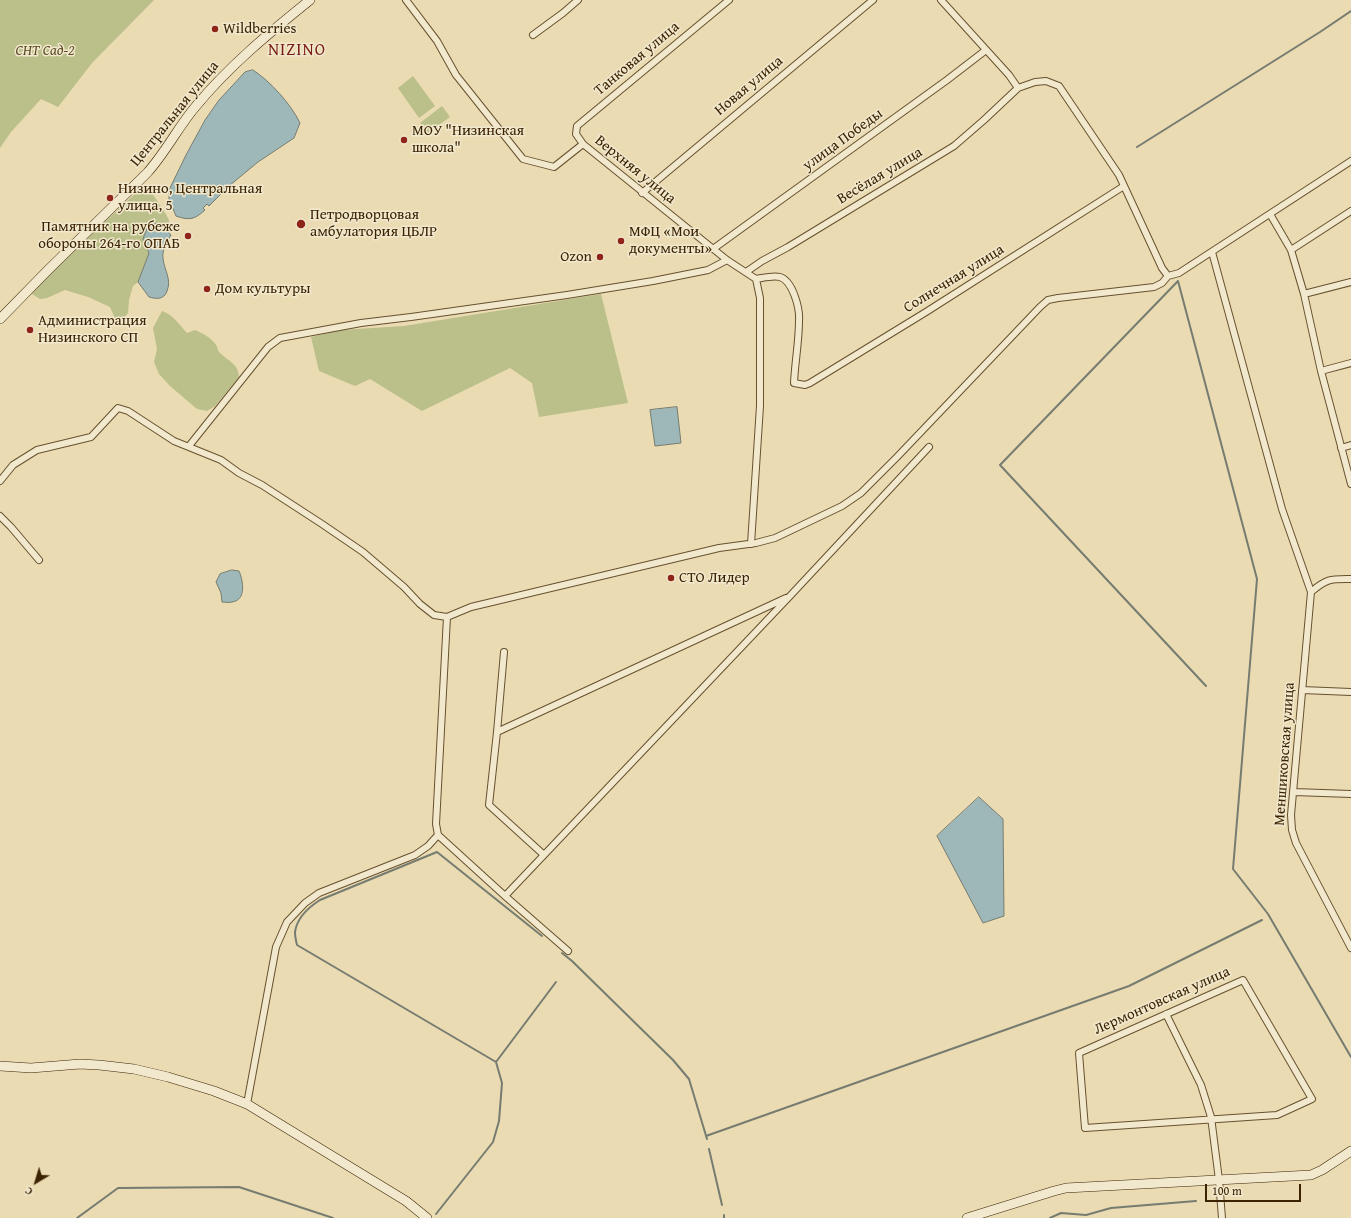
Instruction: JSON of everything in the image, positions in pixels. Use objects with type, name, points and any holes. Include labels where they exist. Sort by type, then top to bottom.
[{"type":"street","name":"Центральная улица","points":[[0,319],[159,160],[194,107],[228,70],[310,0]]},
{"type":"street","name":"Верхняя улица","points":[[406,0],[437,41],[456,75],[523,160],[554,167],[583,144],[713,249],[756,280]]},
{"type":"street","points":[[533,35],[578,0]]},
{"type":"street","name":"Танковая улица","points":[[583,144],[576,134],[578,126],[729,0]]},
{"type":"street","name":"Новая улица","points":[[642,193],[873,0]]},
{"type":"street","points":[[941,0],[1009,75],[1018,88],[1046,80],[1059,86],[1119,175],[1162,268],[1168,276]]},
{"type":"street","name":"улица Победы","points":[[713,249],[947,80],[986,50]]},
{"type":"street","name":"Весёлая улица","points":[[746,272],[954,146],[1018,88]]},
{"type":"street","points":[[0,481],[13,465],[37,450],[91,437],[118,408],[128,411],[174,441],[221,460],[239,473],[322,524],[363,552],[434,615],[447,617],[471,607],[594,577],[719,548],[751,544],[775,538],[842,506],[861,493],[897,457],[1048,300],[1154,287],[1162,283],[1168,276],[1179,273],[1212,252],[1351,161]]},
{"type":"street","name":"Солнечная улица","points":[[756,280],[779,277],[788,282],[795,294],[800,320],[794,365],[794,383],[805,385],[919,317],[1124,186]]},
{"type":"street","points":[[1291,250],[1351,211]]},
{"type":"street","points":[[1270,214],[1291,250],[1304,294],[1351,484]]},
{"type":"street","points":[[1212,252],[1282,509],[1311,592],[1322,582],[1331,579],[1351,579]]},
{"type":"street","points":[[189,446],[268,348],[280,338],[361,323],[567,295],[653,281],[708,270],[727,260]]},
{"type":"street","points":[[751,544],[760,406],[760,298],[756,280]]},
{"type":"street","points":[[1304,294],[1351,282]]},
{"type":"street","points":[[1322,371],[1351,363]]},
{"type":"street","points":[[1341,448],[1351,445]]},
{"type":"street","points":[[505,896],[929,447]]},
{"type":"street","points":[[0,516],[11,526],[39,560]]},
{"type":"street","name":"Меншиковская улица","points":[[1311,592],[1291,816],[1292,830],[1296,843],[1348,937],[1351,948]]},
{"type":"street","points":[[497,732],[789,597]]},
{"type":"street","points":[[447,617],[436,824],[438,835],[568,951]]},
{"type":"street","points":[[504,652],[489,805],[544,855]]},
{"type":"street","points":[[1302,690],[1351,692]]},
{"type":"street","points":[[1294,792],[1351,794]]},
{"type":"street","points":[[248,1104],[276,947],[287,922],[305,903],[319,893],[416,855],[428,846],[438,835]]},
{"type":"street","name":"Лермонтовская улица","points":[[1243,980],[1312,1100],[1277,1116],[1212,1121],[1085,1128],[1079,1053],[1243,980]]},
{"type":"street","points":[[1166,1014],[1201,1085],[1212,1121],[1222,1218]]},
{"type":"street","points":[[0,1066],[31,1068],[80,1064],[99,1065],[134,1070],[176,1079],[214,1091],[248,1104],[406,1201],[427,1218]]},
{"type":"street","points":[[968,1218],[1066,1188],[1311,1175],[1322,1170],[1351,1151]]},
{"type":"green space","name":"СНТ Сад-2","points":[[0,0],[154,0],[92,63],[58,107],[41,99],[11,132],[0,148]]},
{"type":"green space","points":[[413,76],[435,106],[419,118],[398,88]]},
{"type":"green space","points":[[442,106],[450,117],[428,133],[420,123]]},
{"type":"green space","points":[[148,188],[169,219],[169,224],[163,226],[154,223],[143,239],[149,253],[138,282],[133,286],[129,300],[128,313],[118,325],[110,307],[88,297],[65,290],[47,298],[40,299],[32,294],[35,288],[48,275],[140,189]]},
{"type":"green space","points":[[601,294],[628,403],[539,417],[532,383],[510,368],[422,411],[370,379],[355,386],[319,371],[311,337],[341,330],[404,326]]},
{"type":"green space","points":[[162,311],[173,317],[187,333],[195,330],[204,334],[214,342],[218,351],[237,369],[239,377],[215,406],[207,411],[197,409],[170,386],[159,374],[154,362],[157,349],[153,328]]},
{"type":"water","points":[[253,70],[280,94],[296,116],[300,123],[294,138],[258,162],[229,186],[209,206],[207,204],[203,208],[205,210],[195,217],[189,219],[176,216],[169,199],[169,190],[186,155],[205,120],[219,100],[245,72]]},
{"type":"water","points":[[154,223],[163,226],[171,235],[163,252],[169,282],[168,287],[164,296],[157,298],[149,297],[138,282],[149,253],[143,239],[147,228]]},
{"type":"water","points":[[677,407],[681,443],[655,446],[650,410]]},
{"type":"water","points":[[232,570],[239,571],[242,579],[242,594],[237,600],[222,602],[221,593],[216,582],[220,574]]},
{"type":"water","points":[[979,797],[1003,819],[1004,916],[983,923],[937,836]]},
{"type":"waterway","points":[[1137,147],[1351,11]]},
{"type":"waterway","points":[[1206,686],[1000,465],[1178,281],[1257,579],[1233,869],[1268,914],[1351,1057]]},
{"type":"waterway","points":[[436,1214],[493,1142],[499,1121],[502,1083],[496,1062],[297,945],[295,934],[296,927],[304,913],[320,900],[437,852],[542,936]]},
{"type":"waterway","points":[[706,1136],[1129,986],[1262,920]]},
{"type":"waterway","points":[[562,953],[673,1060],[689,1079],[707,1139]]},
{"type":"waterway","points":[[496,1062],[556,982]]},
{"type":"waterway","points":[[709,1149],[722,1205]]},
{"type":"waterway","points":[[77,1218],[118,1188],[239,1187],[333,1218]]},
{"type":"waterway","points":[[1050,1218],[1061,1213],[1086,1215],[1111,1208],[1196,1201]]},
{"type":"place","name":"Wildberries","points":[[215,29]]},
{"type":"place","name":"МОУ \"Низинская школа\"","points":[[404,140]]},
{"type":"place","name":"Низино, Центральная улица, 5","points":[[110,198]]},
{"type":"place","name":"Петродворцовая амбулатория ЦБЛР","points":[[301,224]]},
{"type":"place","name":"Памятник на рубеже обороны 264-го ОПАБ","points":[[188,236]]},
{"type":"place","name":"МФЦ «Мои документы»","points":[[621,241]]},
{"type":"place","name":"Ozon","points":[[600,257]]},
{"type":"place","name":"Дом культуры","points":[[207,289]]},
{"type":"place","name":"Администрация Низинского СП","points":[[30,330]]},
{"type":"place","name":"СТО Лидер","points":[[671,578]]},
{"type":"district","name":"NIZINO","points":[[297,51]]}]
